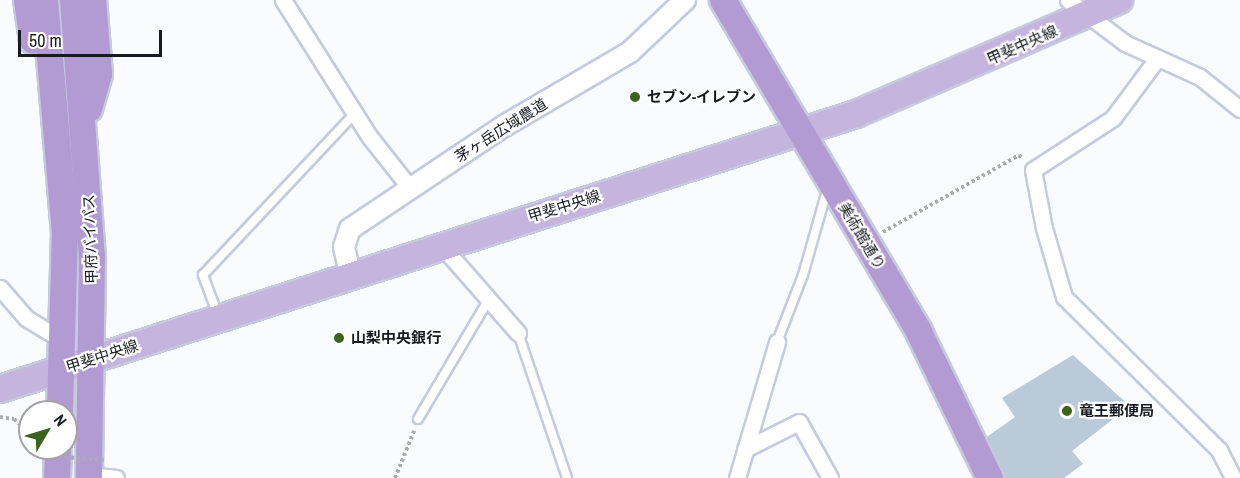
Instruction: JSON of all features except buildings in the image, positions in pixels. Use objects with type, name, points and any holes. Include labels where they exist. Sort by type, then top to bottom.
[{"type":"highway","points":[[27,0],[44,116],[58,138]]},
{"type":"highway","name":"甲府バイパス","points":[[45,0],[58,138],[64,341],[61,400]]},
{"type":"highway","name":"甲府バイパス","points":[[73,0],[85,122],[94,361],[94,471]]},
{"type":"highway","points":[[85,122],[99,74],[93,0]]},
{"type":"highway","name":"美術館通り","points":[[723,0],[799,132],[867,241],[985,477]]},
{"type":"highway","points":[[49,460],[57,478]]},
{"type":"main road","name":"甲斐中央線","points":[[0,389],[94,361],[218,316],[350,273],[799,132],[951,77],[1119,0]]},
{"type":"street","points":[[283,0],[354,114],[410,188]]},
{"type":"street","name":"茅ヶ岳広域農道","points":[[350,273],[344,247],[350,229],[410,188],[630,52],[685,0]]},
{"type":"street","points":[[1068,0],[1086,17],[1156,60],[1200,77],[1240,109]]},
{"type":"street","points":[[1156,60],[1113,118],[1033,170],[1064,297],[1219,450],[1233,478]]},
{"type":"street","points":[[441,245],[518,333]]},
{"type":"street","points":[[0,288],[26,318],[64,341]]},
{"type":"street","points":[[737,478],[777,342]]},
{"type":"street","points":[[745,449],[799,422],[830,478]]},
{"type":"street","points":[[94,471],[116,478]]},
{"type":"lane","points":[[218,316],[203,276],[354,114]]},
{"type":"lane","points":[[777,342],[803,275],[829,182]]},
{"type":"lane","points":[[418,419],[489,299]]},
{"type":"lane","points":[[518,333],[567,478]]},
{"type":"path","points":[[867,241],[1019,155],[1033,170]]},
{"type":"path","points":[[0,417],[14,419],[18,422]]},
{"type":"path","points":[[395,478],[418,419]]},
{"type":"path","points":[[66,460],[94,471]]},
{"type":"place","name":"セブン-イレブン","points":[[635,97]]},
{"type":"place","name":"山梨中央銀行","points":[[339,338]]},
{"type":"place","name":"竜王郵便局","points":[[1067,411]]}]
